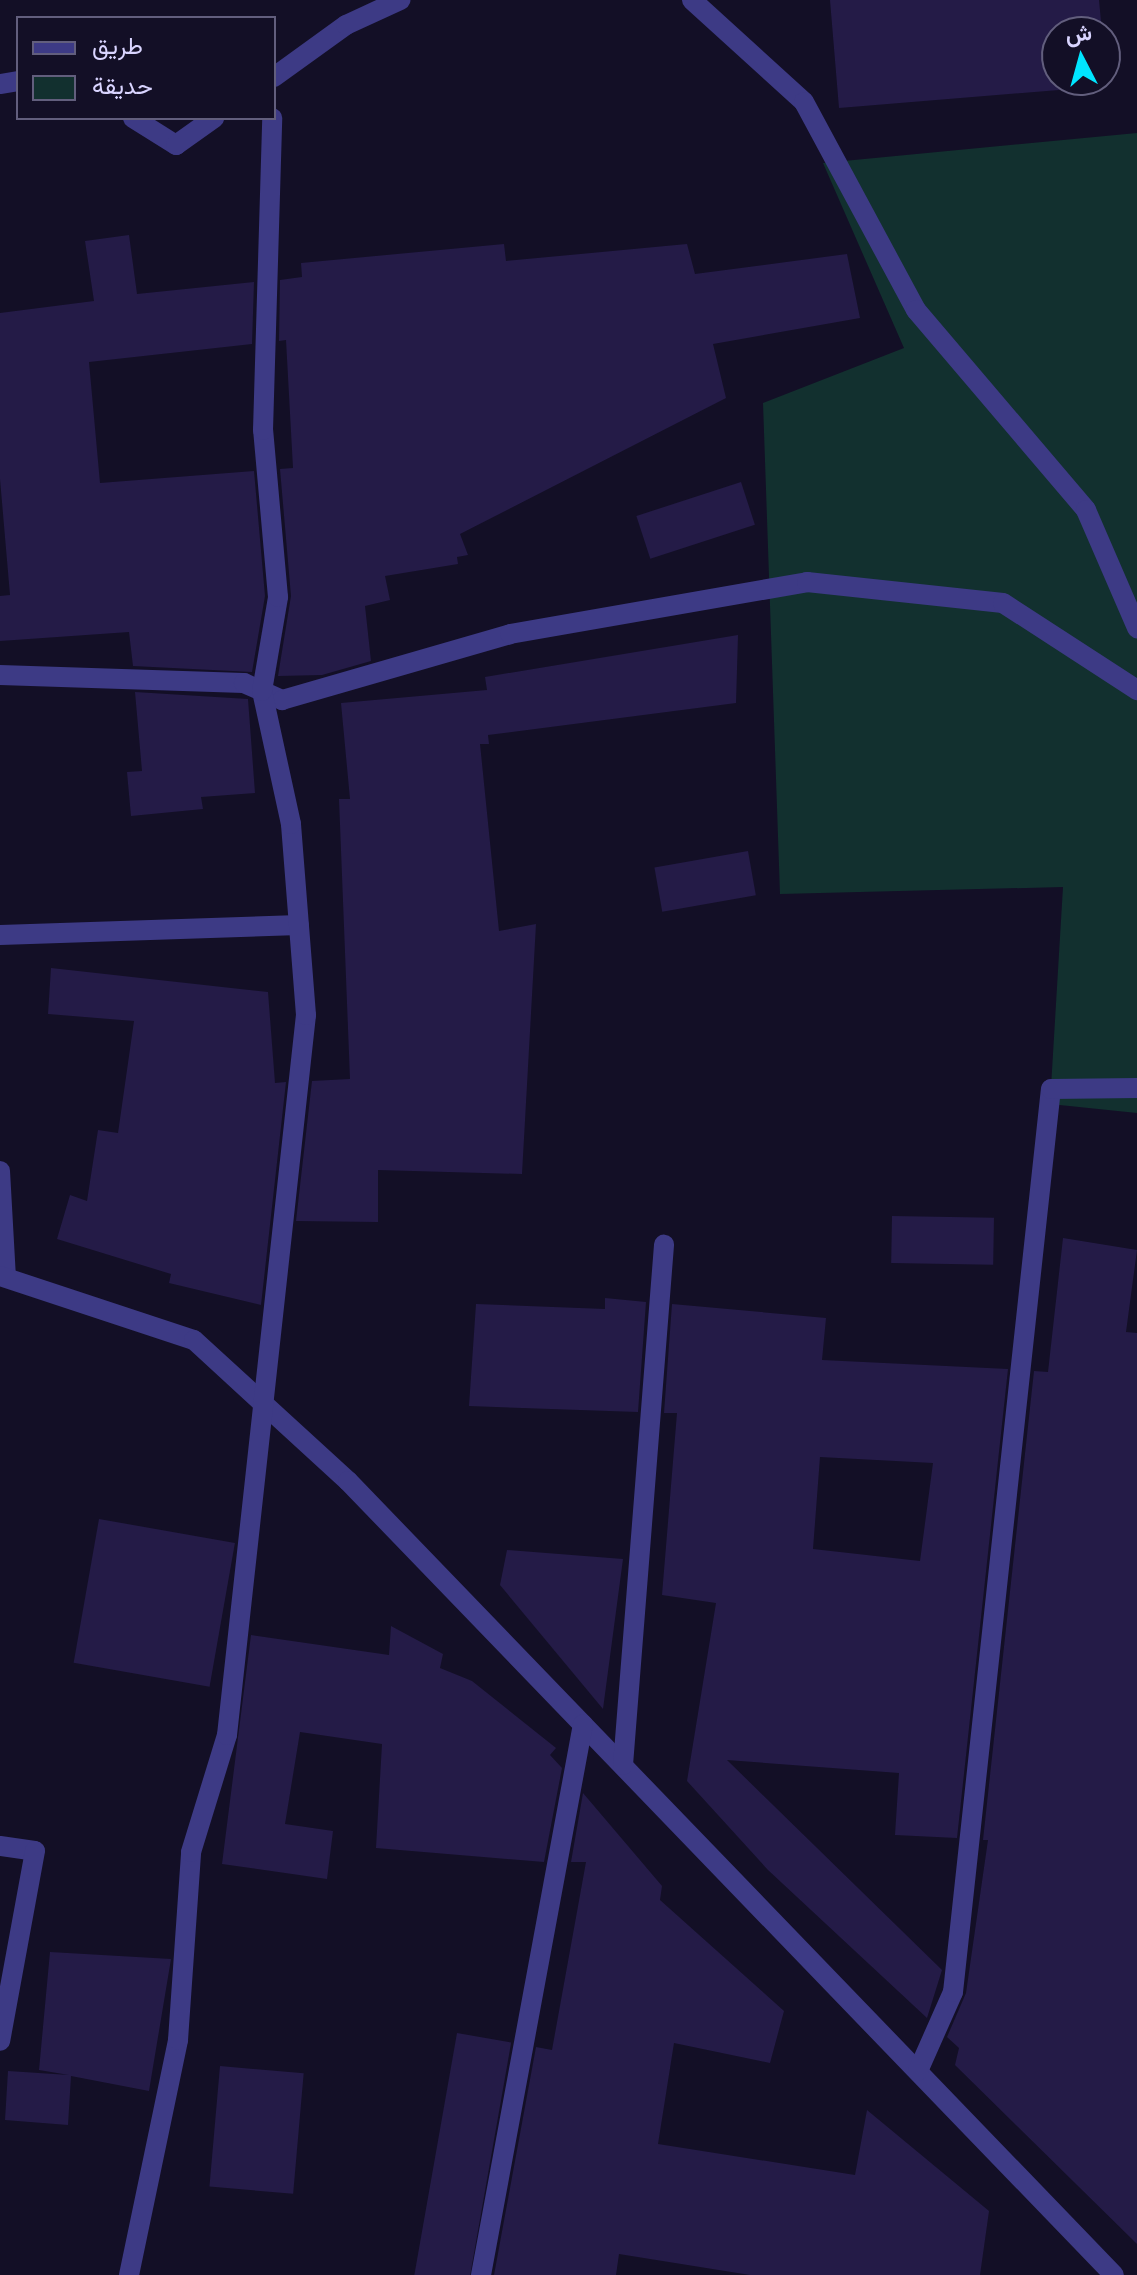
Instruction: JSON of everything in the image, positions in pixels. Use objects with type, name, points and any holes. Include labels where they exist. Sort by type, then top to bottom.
[{"type":"street","points":[[276,76],[346,25],[400,0]]},
{"type":"street","points":[[692,0],[804,102],[916,310],[1086,510],[1137,628]]},
{"type":"street","points":[[136,120],[176,145],[211,120]]},
{"type":"street","points":[[129,2275],[178,2040],[191,1852],[227,1735],[306,1015],[291,824],[262,691],[278,597],[263,430],[272,120]]},
{"type":"street","points":[[0,675],[244,683],[282,700],[510,634],[807,582],[1003,603],[1137,690]]},
{"type":"street","points":[[0,935],[299,925]]},
{"type":"street","points":[[918,2071],[953,1992],[1051,1089],[1137,1088]]},
{"type":"street","points":[[0,1171],[3,1277],[194,1340],[348,1481],[1114,2275]]},
{"type":"street","points":[[623,1765],[664,1245]]},
{"type":"street","points":[[481,2275],[583,1724]]},
{"type":"street","points":[[0,1846],[35,1851],[0,2041]]},
{"type":"green space","points":[[1137,133],[1137,1113],[1050,1104],[1063,887],[780,894],[763,403],[904,348],[823,163]]},
{"type":"building","points":[[830,0],[1099,0],[1100,16],[1041,16],[1041,91],[839,108]]},
{"type":"building","points":[[129,235],[137,294],[254,282],[252,344],[89,362],[100,483],[254,471],[265,596],[252,672],[133,666],[129,632],[0,641],[0,596],[10,595],[0,479],[0,313],[94,301],[85,241]]},
{"type":"building","points":[[504,244],[506,261],[687,244],[695,274],[847,254],[860,318],[713,344],[726,398],[460,534],[468,555],[457,557],[458,564],[385,576],[390,600],[365,606],[371,661],[322,675],[278,676],[291,596],[280,469],[293,468],[286,340],[279,341],[280,280],[302,277],[301,263]]},
{"type":"building","points":[[741,482],[755,525],[650,559],[636,516]]},
{"type":"building","points":[[738,635],[736,703],[488,735],[489,744],[480,744],[499,931],[536,924],[522,1174],[378,1170],[378,1222],[296,1221],[312,1081],[350,1079],[339,799],[350,799],[341,703],[487,690],[485,677]]},
{"type":"building","points":[[135,692],[248,699],[255,793],[201,797],[203,809],[131,816],[127,772],[142,771]]},
{"type":"building","points":[[748,851],[756,895],[662,912],[654,867]]},
{"type":"building","points":[[51,968],[268,992],[275,1083],[286,1082],[261,1305],[169,1283],[171,1274],[57,1239],[70,1195],[87,1201],[98,1130],[118,1133],[134,1021],[48,1014]]},
{"type":"building","points":[[892,1216],[994,1218],[993,1265],[891,1263]]},
{"type":"building","points":[[1063,1238],[1137,1250],[1126,1332],[1137,1333],[1137,2244],[955,2065],[959,2048],[947,2037],[966,1993],[988,1840],[983,1840],[1034,1371],[1048,1372]]},
{"type":"building","points":[[605,1298],[646,1302],[638,1412],[469,1406],[476,1304],[605,1309]]},
{"type":"building","points":[[672,1304],[826,1318],[822,1360],[1008,1369],[957,1838],[895,1835],[899,1773],[727,1760],[942,1970],[927,2018],[768,1870],[687,1781],[716,1603],[662,1595],[677,1413],[664,1413]],"holes":[[[820,1457],[933,1463],[920,1561],[813,1549]]]},
{"type":"building","points":[[99,1519],[235,1543],[210,1687],[74,1663]]},
{"type":"building","points":[[507,1550],[623,1559],[603,1709],[500,1585]]},
{"type":"building","points":[[391,1626],[443,1654],[440,1668],[472,1681],[556,1748],[550,1755],[562,1768],[544,1862],[376,1848],[382,1744],[300,1732],[285,1824],[333,1831],[327,1879],[222,1864],[251,1635],[389,1655]]},
{"type":"building","points":[[583,1793],[662,1886],[660,1900],[784,2011],[770,2063],[674,2043],[658,2144],[855,2175],[867,2110],[989,2211],[980,2275],[750,2275],[619,2254],[616,2275],[494,2275],[536,2047],[552,2050],[586,1862],[571,1862]]},
{"type":"building","points":[[50,1952],[171,1959],[149,2091],[71,2076],[68,2125],[5,2120],[8,2071],[69,2075],[39,2070]]},
{"type":"building","points":[[457,2033],[511,2043],[470,2275],[414,2275]]},
{"type":"building","points":[[220,2066],[304,2073],[293,2194],[209,2187]]}]
